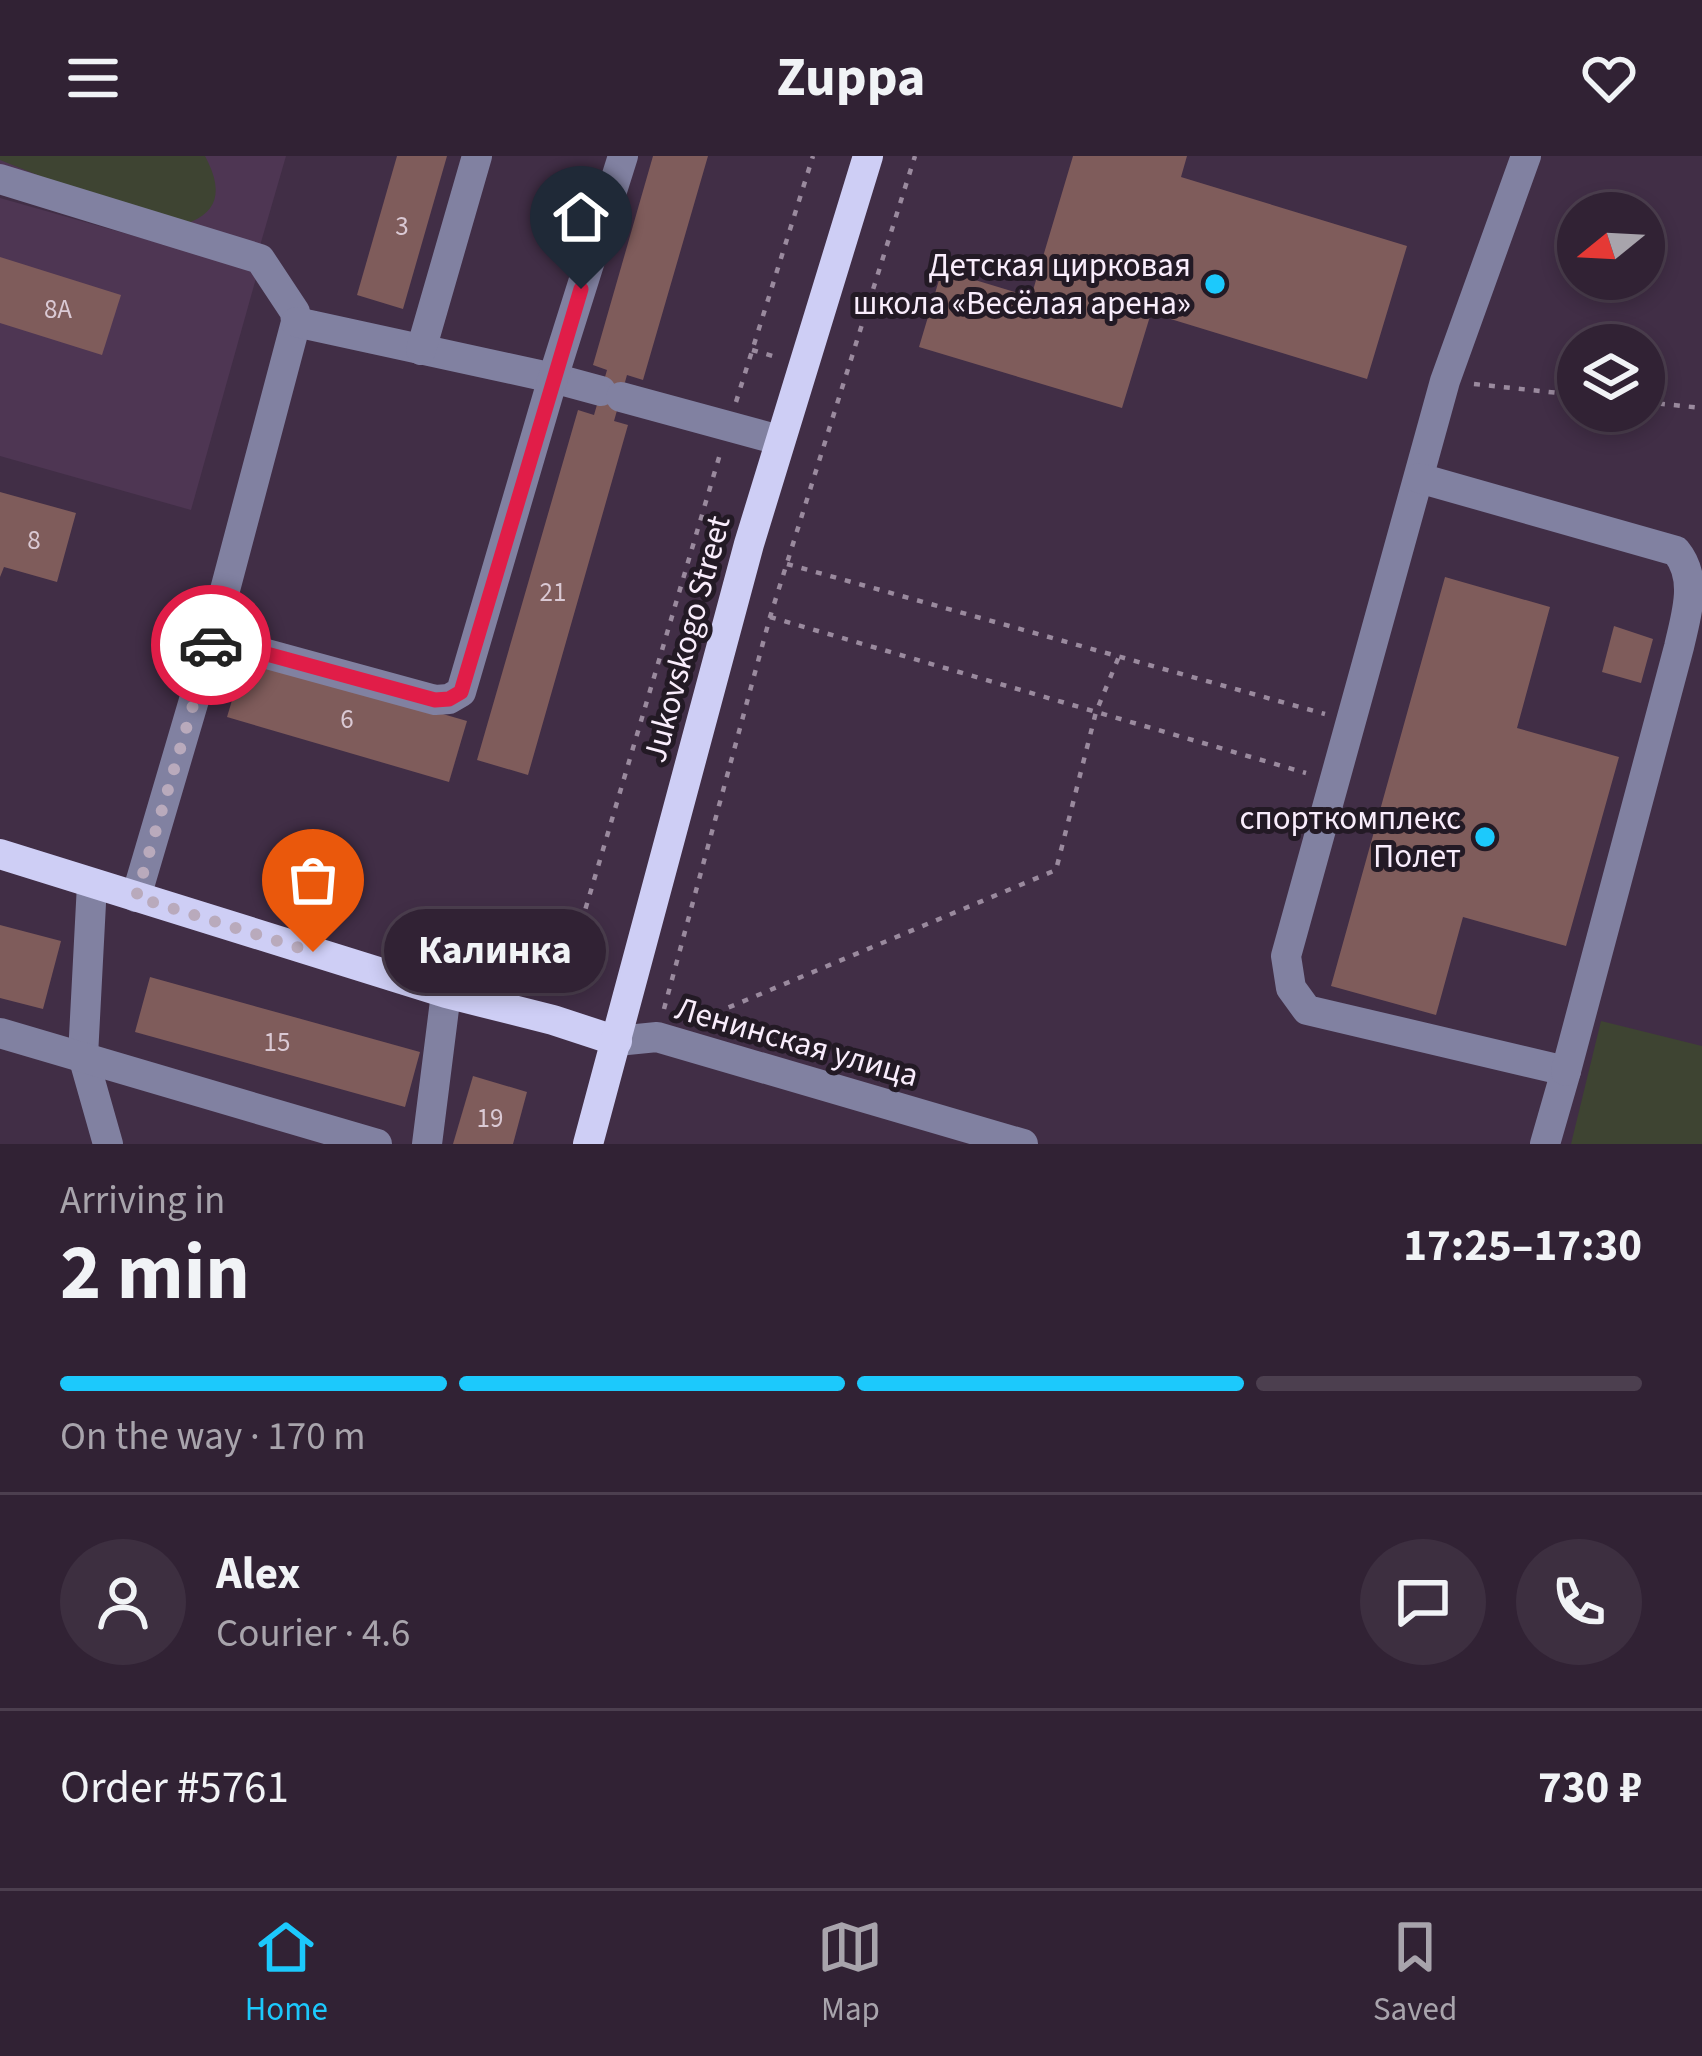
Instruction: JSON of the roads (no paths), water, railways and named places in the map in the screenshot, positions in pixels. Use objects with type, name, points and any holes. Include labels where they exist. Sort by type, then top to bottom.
[{"type":"main road","name":"Jukovskogo Street","points":[[588,1144],[779,440],[868,156]]},
{"type":"main road","name":"Ленинская улица","points":[[0,854],[616,1041]]},
{"type":"street","points":[[421,350],[477,156]]},
{"type":"street","points":[[212,639],[435,700],[461,692],[623,156]]},
{"type":"street","points":[[1526,156],[1445,381],[1286,956],[1291,988],[1307,1010],[1566,1071]]},
{"type":"street","points":[[0,179],[260,259],[295,312],[212,639],[136,897]]},
{"type":"street","points":[[296,322],[553,378],[779,440]]},
{"type":"street","points":[[1419,478],[1676,551],[1689,574],[1689,603],[1679,646],[1545,1144]]},
{"type":"street","points":[[92,884],[83,1056],[108,1144]]},
{"type":"street","points":[[427,1144],[446,993]]},
{"type":"street","points":[[0,1033],[377,1144]]},
{"type":"street","name":"Ленинская улица","points":[[616,1041],[657,1037],[920,1130],[1023,1144]]},
{"type":"place","name":"Детская цирковая школа «Весёлая арена»","points":[[1215,284]]},
{"type":"place","name":"спорткомплекс Полет","points":[[1485,837]]},
{"type":"place","name":"Калинка","points":[[313,952]]}]
